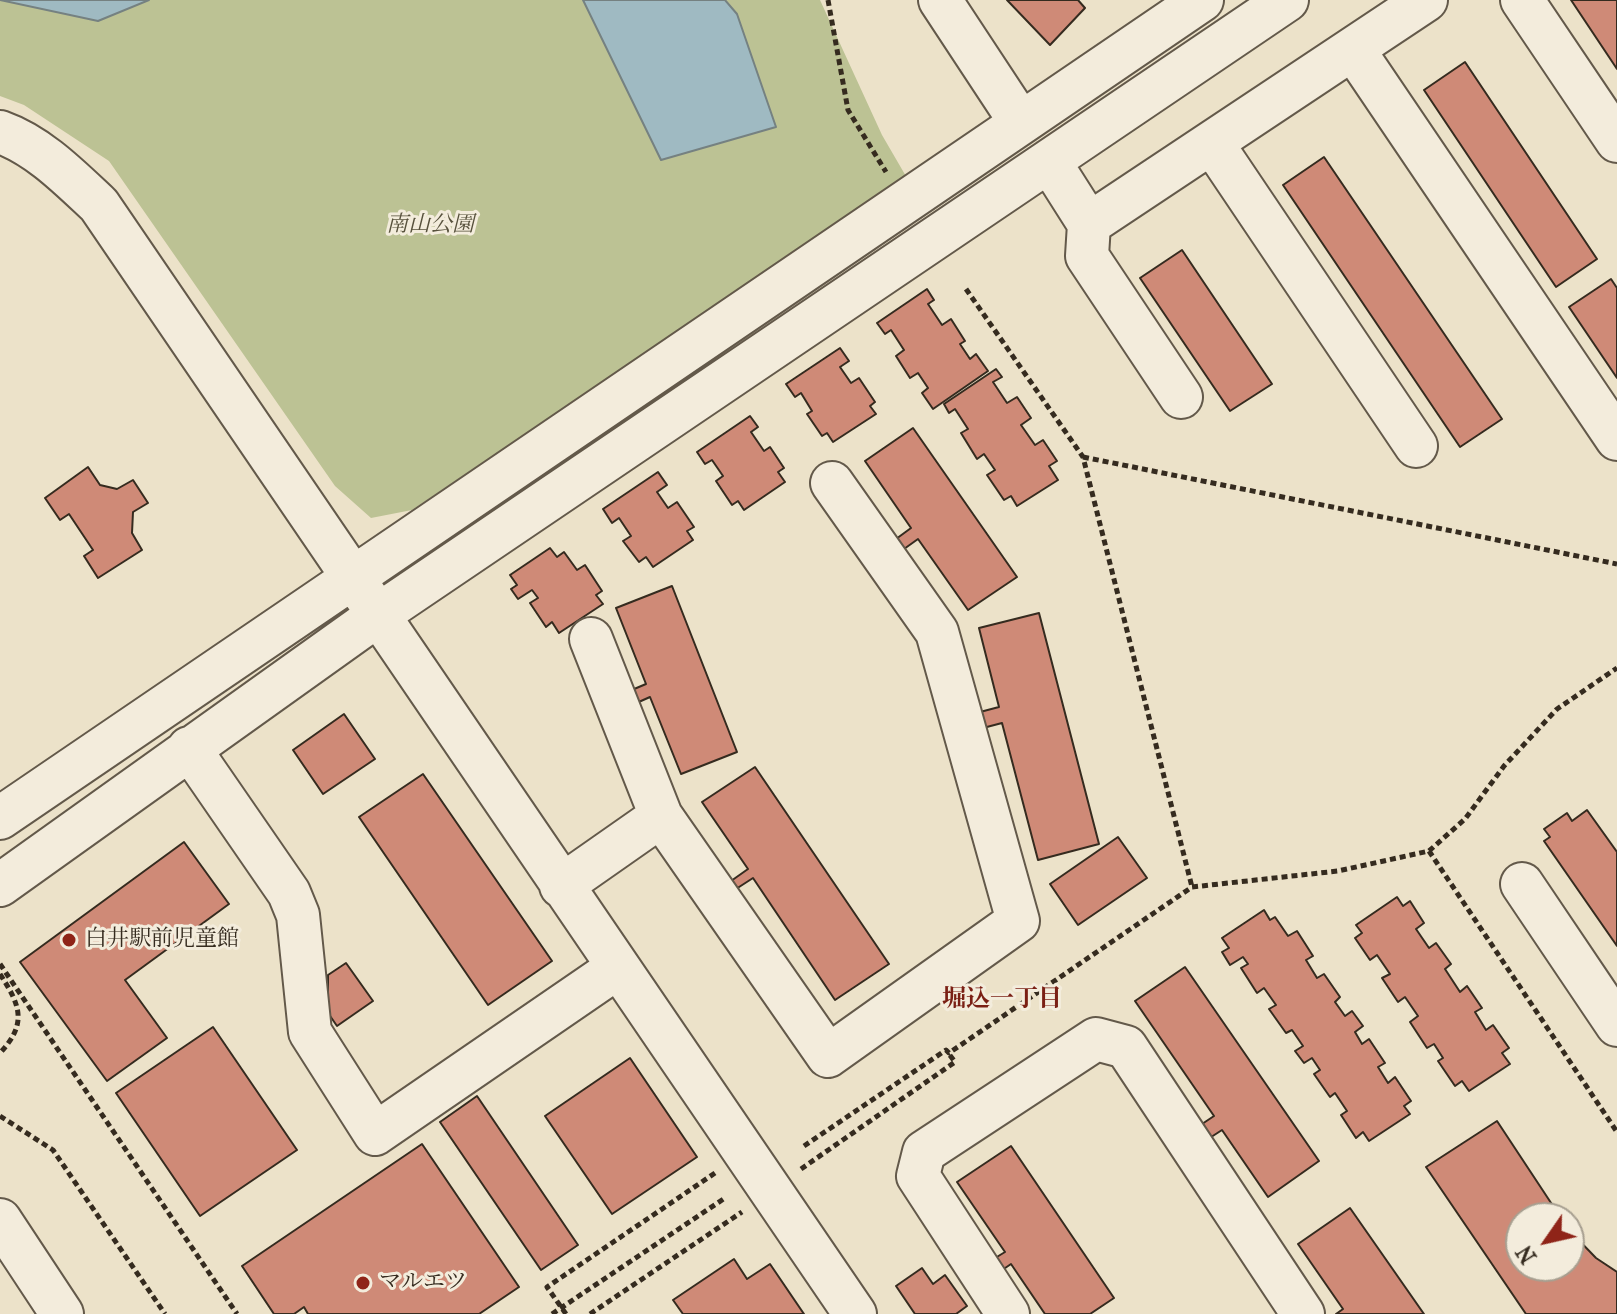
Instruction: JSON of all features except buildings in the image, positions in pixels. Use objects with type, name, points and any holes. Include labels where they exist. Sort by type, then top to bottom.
[{"type":"street","points":[[940,0],[1021,123]]},
{"type":"street","points":[[0,885],[378,615],[1287,0]]},
{"type":"street","points":[[1089,224],[1212,143],[1367,26],[1426,0]]},
{"type":"street","points":[[1522,0],[1617,141]]},
{"type":"street","points":[[0,818],[1021,123],[1187,4]]},
{"type":"street","points":[[1367,26],[1617,439]]},
{"type":"street","points":[[0,132],[14,137],[58,166],[99,205],[855,1314]]},
{"type":"street","points":[[1212,143],[1416,446]]},
{"type":"street","points":[[1049,161],[1089,224],[1087,256],[1181,397]]},
{"type":"street","points":[[591,639],[661,816],[828,1056],[1018,921],[937,632],[832,483]]},
{"type":"street","points":[[189,748],[289,893],[298,915],[310,1032],[375,1134],[617,968]]},
{"type":"street","points":[[561,886],[661,816]]},
{"type":"street","points":[[1522,884],[1617,1025]]},
{"type":"street","points":[[1008,1314],[918,1176],[924,1152],[1096,1039],[1126,1047],[1303,1314]]},
{"type":"street","points":[[0,1220],[62,1314]]},
{"type":"path","points":[[828,0],[848,110],[887,173]]},
{"type":"path","points":[[966,289],[1083,457],[1192,887]]},
{"type":"path","points":[[1083,457],[1617,564]]},
{"type":"path","points":[[949,1053],[1192,887],[1338,871],[1429,851],[1465,819],[1504,766],[1557,709],[1617,668]]},
{"type":"path","points":[[1429,851],[1617,1132]]},
{"type":"path","points":[[0,964],[237,1314]]},
{"type":"path","points":[[0,974],[14,997],[20,1017],[11,1041],[0,1053]]},
{"type":"path","points":[[800,1169],[955,1062],[946,1050],[804,1146]]},
{"type":"path","points":[[0,1116],[53,1150],[165,1314]]},
{"type":"path","points":[[566,1314],[547,1287],[724,1167]]},
{"type":"path","points":[[552,1314],[725,1198]]},
{"type":"path","points":[[590,1314],[750,1207]]},
{"type":"green space","name":"南山公園","points":[[0,0],[820,0],[882,135],[907,178],[412,510],[371,518],[335,486],[109,161],[24,105],[0,96]]},
{"type":"water","points":[[0,0],[149,0],[98,21]]},
{"type":"water","points":[[583,0],[725,0],[737,14],[776,127],[661,160]]},
{"type":"place","name":"白井駅前児童館","points":[[69,940]]},
{"type":"place","name":"マルエツ","points":[[363,1283]]},
{"type":"district","name":"堀込一丁目","points":[[1002,1000]]}]
